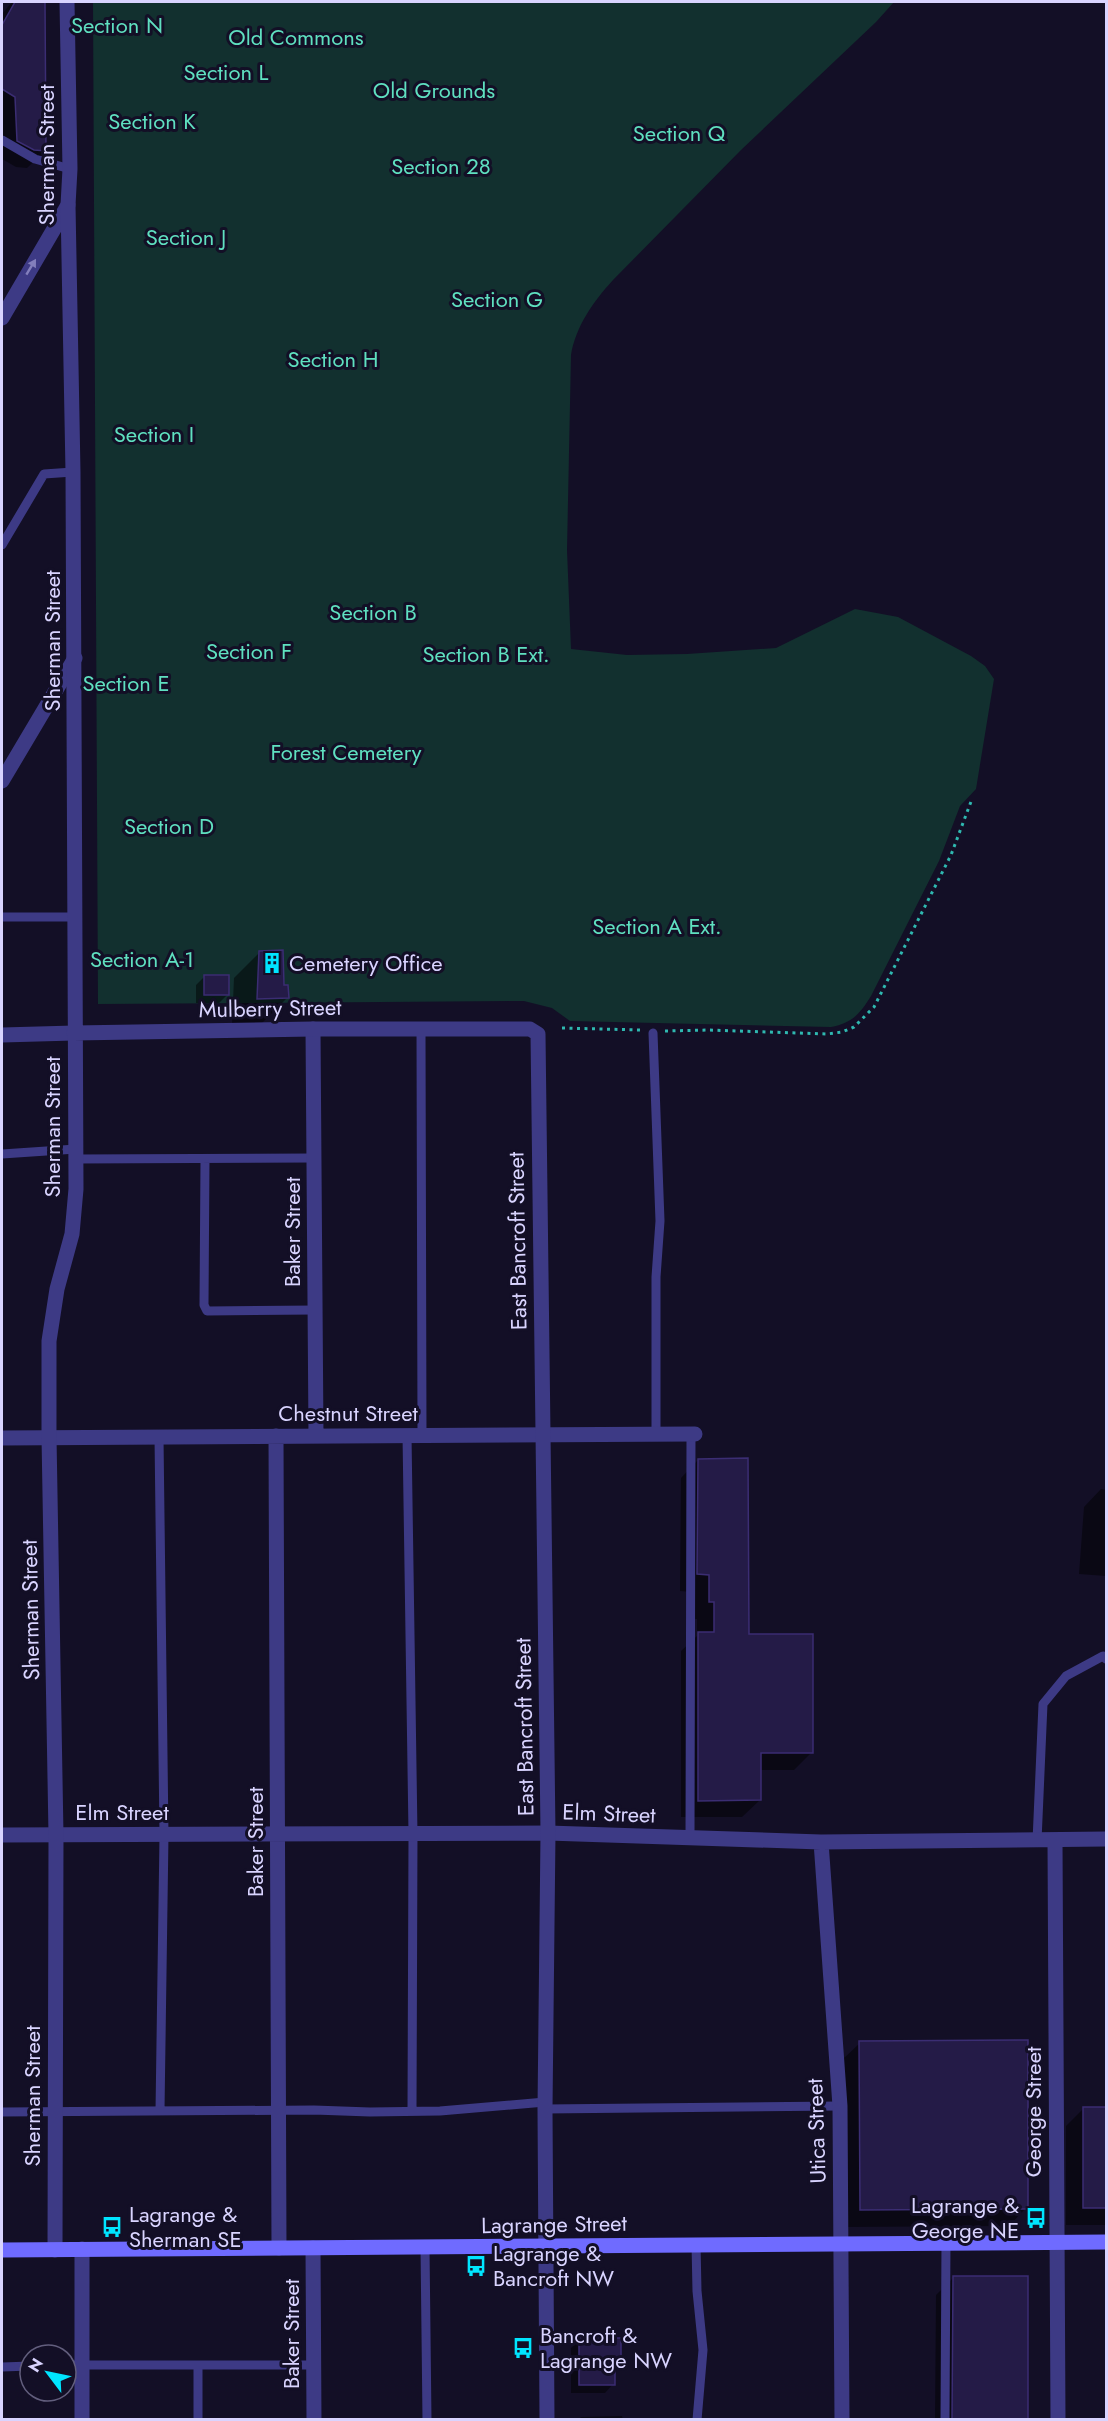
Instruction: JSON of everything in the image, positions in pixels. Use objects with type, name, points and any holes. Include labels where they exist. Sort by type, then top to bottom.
[{"type":"main road","name":"Lagrange Street","points":[[2,2250],[546,2247],[946,2241],[1107,2242]]},
{"type":"street","name":"Sherman Street","points":[[55,2250],[57,1835],[49,1341],[57,1289],[72,1234],[76,1154],[75,658],[67,2]]},
{"type":"street","points":[[2,318],[68,206]]},
{"type":"street","points":[[2,781],[75,658]]},
{"type":"street","name":"Mulberry Street","points":[[2,1035],[313,1029],[530,1029],[538,1034]]},
{"type":"street","name":"Baker Street","points":[[313,1029],[316,1436]]},
{"type":"street","name":"East Bancroft Street","points":[[538,1034],[541,1434],[548,1833],[545,2106],[546,2420]]},
{"type":"street","name":"Chestnut Street","points":[[2,1438],[693,1434]]},
{"type":"street","name":"Baker Street","points":[[276,1436],[279,2248]]},
{"type":"street","name":"Elm Street","points":[[2,1835],[548,1833],[821,1842],[1107,1839]]},
{"type":"street","name":"George Street","points":[[1055,1841],[1058,2420]]},
{"type":"street","name":"Utica Street","points":[[821,1842],[840,2106],[842,2420]]},
{"type":"street","name":"Baker Street","points":[[313,2248],[314,2420]]},
{"type":"street","points":[[82,2249],[82,2420]]},
{"type":"lane","points":[[2,140],[35,159],[70,169]]},
{"type":"lane","points":[[2,545],[44,474],[73,472]]},
{"type":"lane","points":[[2,917],[74,917]]},
{"type":"lane","points":[[412,2111],[415,1435],[421,1030]]},
{"type":"lane","points":[[654,1032],[660,1221],[656,1277],[656,1434]]},
{"type":"lane","points":[[2,1154],[76,1154],[205,1159],[314,1158]]},
{"type":"lane","points":[[205,1159],[204,1305],[207,1311],[315,1310]]},
{"type":"lane","points":[[690,1838],[693,1434]]},
{"type":"lane","points":[[159,1437],[164,1835],[160,2111]]},
{"type":"lane","points":[[1037,1841],[1043,1704],[1066,1676],[1103,1656],[1107,1659]]},
{"type":"lane","points":[[2,2112],[412,2111],[545,2106],[840,2106]]},
{"type":"lane","points":[[945,2420],[946,2241]]},
{"type":"lane","points":[[696,2244],[697,2291],[703,2350],[697,2420]]},
{"type":"lane","points":[[425,2247],[427,2420]]},
{"type":"lane","points":[[78,2365],[313,2365]]},
{"type":"lane","points":[[198,2365],[198,2420]]},
{"type":"lane","points":[[2,2367],[18,2366]]},
{"type":"path","points":[[654,1032],[726,1030],[827,1034],[842,1032],[854,1027],[869,1013],[886,986],[951,855],[972,799]]},
{"type":"path","points":[[562,1028],[642,1030]]},
{"type":"green space","name":"Forest Cemetery","points":[[93,2],[894,2],[876,22],[741,150],[613,280],[586,315],[573,344],[571,355],[567,550],[571,649],[627,655],[687,654],[776,648],[855,609],[898,617],[971,656],[985,666],[994,679],[976,789],[960,806],[939,861],[871,996],[855,1017],[831,1027],[570,1021],[552,1008],[524,1001],[98,1004]]},
{"type":"building","points":[[15,2],[45,2],[46,151],[34,150],[17,141],[15,97],[2,89],[2,25]]},
{"type":"building","name":"Cemetery Office","points":[[283,950],[284,985],[288,985],[289,998],[257,999],[259,951]]},
{"type":"building","points":[[204,975],[229,975],[229,995],[204,995]]},
{"type":"building","points":[[748,1458],[749,1634],[813,1634],[813,1753],[761,1753],[761,1800],[698,1801],[698,1632],[714,1632],[714,1602],[709,1602],[709,1575],[697,1574],[698,1459]]},
{"type":"building","points":[[1028,2040],[1028,2209],[860,2210],[859,2041]]},
{"type":"building","points":[[1083,2107],[1107,2107],[1107,2208],[1083,2208]]},
{"type":"building","points":[[953,2276],[1028,2276],[1028,2420],[952,2420]]},
{"type":"building","points":[[579,2338],[621,2338],[621,2358],[615,2358],[615,2385],[579,2385]]},
{"type":"place","name":"Cemetery Office","points":[[272,963]]},
{"type":"place","name":"Lagrange & George NE","points":[[1036,2218]]},
{"type":"place","name":"Lagrange & Sherman SE","points":[[112,2227]]},
{"type":"place","name":"Lagrange & Bancroft NW","points":[[476,2266]]},
{"type":"place","name":"Bancroft & Lagrange NW","points":[[523,2348]]},
{"type":"park label","name":"Section N","points":[[117,25]]},
{"type":"park label","name":"Old Commons","points":[[296,37]]},
{"type":"park label","name":"Section L","points":[[226,72]]},
{"type":"park label","name":"Old Grounds","points":[[434,90]]},
{"type":"park label","name":"Section K","points":[[152,121]]},
{"type":"park label","name":"Section Q","points":[[679,133]]},
{"type":"park label","name":"Section 28","points":[[441,166]]},
{"type":"park label","name":"Section J","points":[[186,237]]},
{"type":"park label","name":"Section G","points":[[497,299]]},
{"type":"park label","name":"Section H","points":[[333,359]]},
{"type":"park label","name":"Section I","points":[[154,434]]},
{"type":"park label","name":"Section B","points":[[373,612]]},
{"type":"park label","name":"Section F","points":[[249,651]]},
{"type":"park label","name":"Section B Ext.","points":[[486,654]]},
{"type":"park label","name":"Section E","points":[[126,683]]},
{"type":"park label","name":"Section D","points":[[169,826]]},
{"type":"park label","name":"Section A Ext.","points":[[657,926]]},
{"type":"park label","name":"Section A-1","points":[[142,959]]}]
